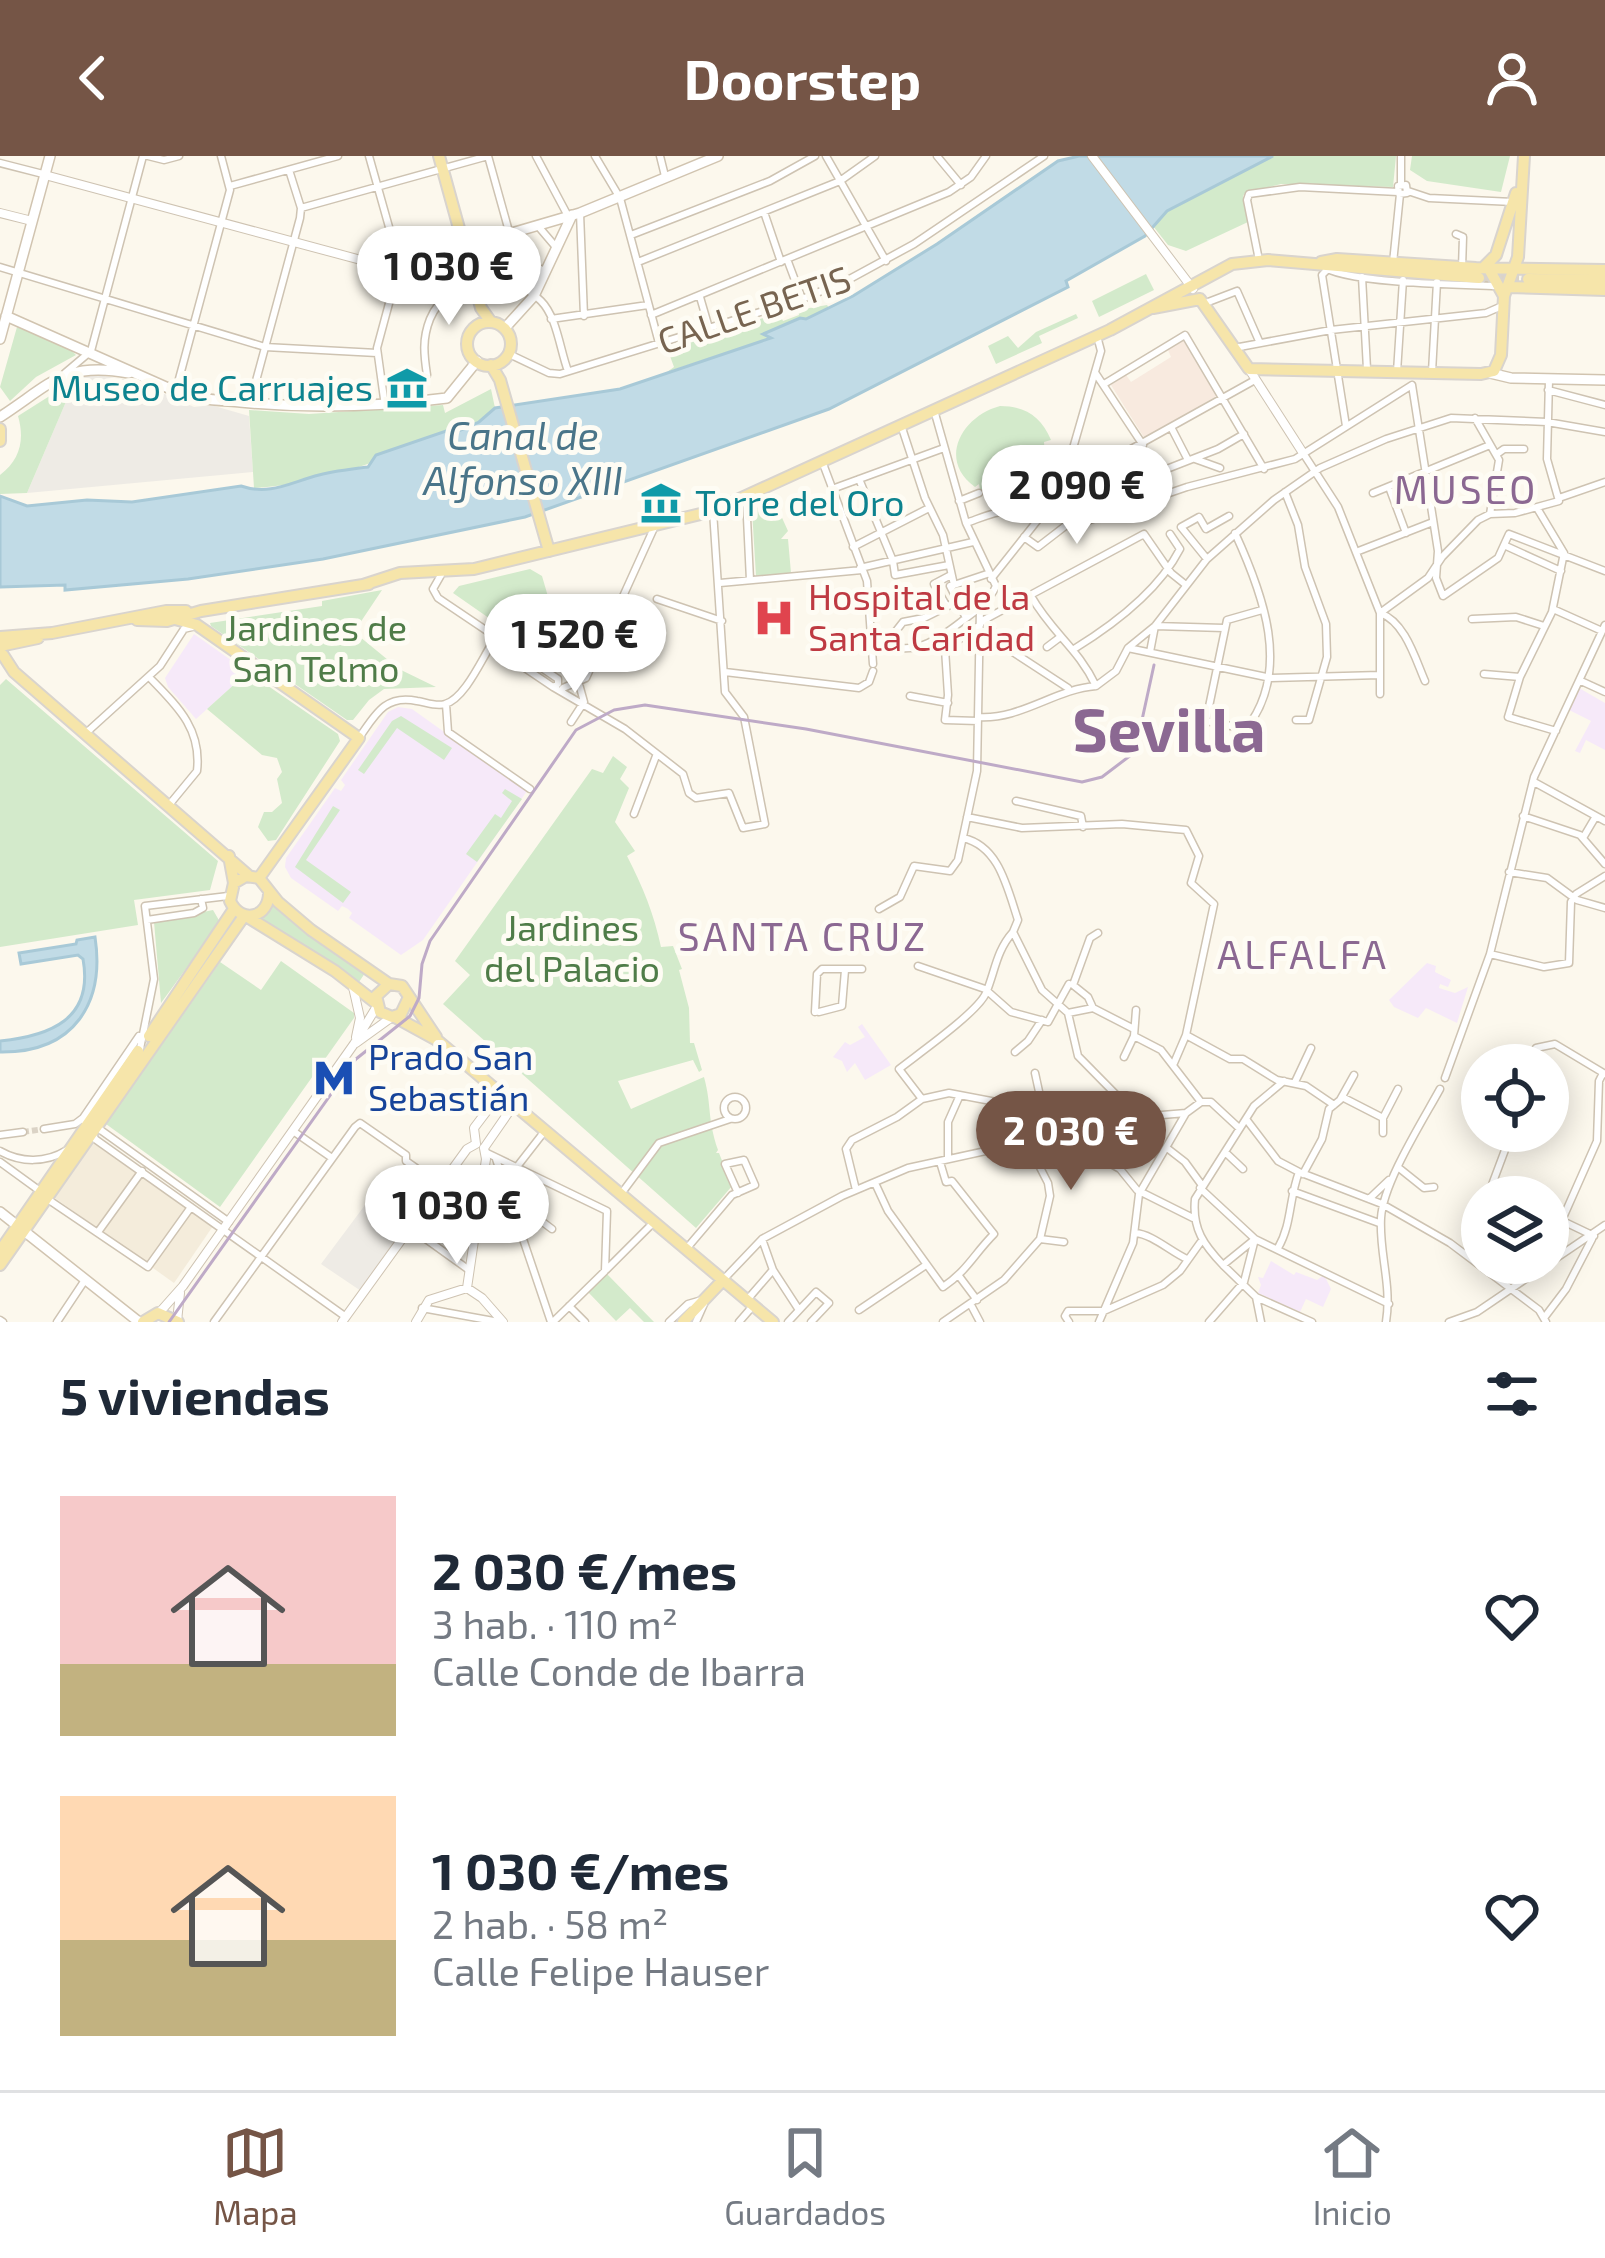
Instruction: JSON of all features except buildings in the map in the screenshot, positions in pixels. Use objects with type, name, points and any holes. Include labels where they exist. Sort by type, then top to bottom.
[{"type":"main road","points":[[0,339],[50,156]]},
{"type":"main road","points":[[464,247],[573,215],[718,156]]},
{"type":"main road","points":[[1490,373],[1500,362],[1504,293],[1515,268],[1525,156]]},
{"type":"main road","points":[[440,162],[481,308],[491,322],[505,328],[511,340],[500,361],[501,383],[549,551]]},
{"type":"main road","points":[[1489,268],[1520,185]]},
{"type":"main road","points":[[505,328],[534,296],[573,215]]},
{"type":"main road","points":[[1322,267],[1337,259],[1462,268],[1605,270]]},
{"type":"main road","points":[[437,1040],[402,986],[389,984],[311,930],[2,655],[52,633],[166,611],[201,611],[363,584],[400,573],[443,572],[713,511],[1097,335],[1225,266],[1259,260],[1322,267],[1489,268]]},
{"type":"main road","points":[[1489,268],[1504,293]]},
{"type":"main road","points":[[1528,278],[1605,280]]},
{"type":"main road","points":[[1504,293],[1605,290]]},
{"type":"main road","points":[[1149,308],[1202,302],[1252,375],[1367,371],[1397,372],[1412,378],[1432,372],[1490,373],[1548,385],[1605,380]]},
{"type":"main road","points":[[477,362],[468,348],[481,308]]},
{"type":"main road","points":[[3,315],[195,398],[316,409],[385,406],[448,398],[477,362],[500,361]]},
{"type":"main road","points":[[475,328],[491,322]]},
{"type":"main road","points":[[0,417],[65,373],[92,369],[134,374]]},
{"type":"main road","points":[[0,429],[0,441]]},
{"type":"main road","points":[[185,624],[201,611]]},
{"type":"main road","points":[[185,624],[201,611]]},
{"type":"main road","points":[[136,620],[185,624],[358,738],[254,877],[232,889]]},
{"type":"main road","points":[[228,854],[241,914],[322,963],[393,1017],[437,1040],[771,1322]]},
{"type":"main road","points":[[62,1168],[70,1148],[140,1049],[241,914],[265,910],[269,891]]},
{"type":"main road","points":[[0,1265],[6,1247],[62,1168],[85,1126],[241,914]]},
{"type":"main road","points":[[376,1005],[379,990],[389,984]]},
{"type":"main road","points":[[393,1017],[406,1010],[409,997]]},
{"type":"main road","points":[[20,1227],[32,1216],[42,1195]]},
{"type":"main road","points":[[1,1213],[135,1320],[157,1314],[177,1321]]},
{"type":"main road","points":[[683,1322],[694,1317],[723,1280]]},
{"type":"street","points":[[65,373],[91,351],[145,156],[164,160],[179,156]]},
{"type":"street","points":[[175,392],[230,186],[221,156]]},
{"type":"street","points":[[230,186],[338,156]]},
{"type":"street","points":[[369,156],[399,268],[377,353],[385,406]]},
{"type":"street","points":[[302,208],[378,187],[440,162],[488,156],[520,259],[546,272]]},
{"type":"street","points":[[536,156],[573,215],[584,316]]},
{"type":"street","points":[[595,156],[620,198],[659,344]]},
{"type":"street","points":[[660,156],[666,177]]},
{"type":"street","points":[[631,235],[770,182],[815,156]]},
{"type":"street","points":[[826,156],[886,261]]},
{"type":"street","points":[[638,262],[840,181],[875,156]]},
{"type":"street","points":[[937,156],[961,184]]},
{"type":"street","points":[[651,315],[961,184],[986,156]]},
{"type":"street","name":"CALLE BETIS","points":[[568,371],[802,299],[886,261],[1044,156]]},
{"type":"street","points":[[1092,156],[1202,302],[1237,291],[1259,341]]},
{"type":"street","points":[[1393,263],[1402,191],[1401,156]]},
{"type":"street","points":[[0,163],[399,268],[464,247]]},
{"type":"street","points":[[250,403],[302,208],[290,170]]},
{"type":"street","points":[[1259,260],[1247,200],[1250,194],[1300,187],[1513,202]]},
{"type":"street","points":[[764,212],[802,299]]},
{"type":"street","points":[[0,213],[32,221]]},
{"type":"street","points":[[538,226],[557,248]]},
{"type":"street","points":[[1456,234],[1463,237],[1462,268]]},
{"type":"street","points":[[432,256],[443,297]]},
{"type":"street","points":[[0,267],[265,347],[377,353]]},
{"type":"street","points":[[1346,426],[1322,267],[1362,277],[1504,293]]},
{"type":"street","points":[[1362,277],[1367,371]]},
{"type":"street","points":[[1397,372],[1402,280]]},
{"type":"street","points":[[427,375],[422,344],[429,320],[443,297],[474,284],[510,283],[534,296],[551,319],[568,371],[549,373],[500,361]]},
{"type":"street","points":[[1432,372],[1437,283]]},
{"type":"street","points":[[1234,348],[1331,330],[1486,313],[1504,293]]},
{"type":"street","points":[[699,296],[709,328]]},
{"type":"street","points":[[551,319],[648,305]]},
{"type":"street","points":[[879,909],[900,897],[912,868],[920,865],[946,872],[957,865],[977,762],[980,608],[991,580],[1065,476],[1096,374],[1101,351],[1097,335]]},
{"type":"street","points":[[1104,384],[1185,335],[1264,469]]},
{"type":"street","points":[[1096,374],[1144,445]]},
{"type":"street","points":[[1065,476],[1079,478],[1144,445],[1225,398],[1252,375],[1338,507],[1380,613],[1381,694]]},
{"type":"street","points":[[1065,476],[1090,520],[1303,453],[1412,378],[1433,522],[1436,578],[1443,596],[1498,559],[1510,534],[1605,571]]},
{"type":"street","points":[[1559,499],[1546,459],[1548,385],[1605,405]]},
{"type":"street","points":[[934,410],[958,500],[991,580]]},
{"type":"street","points":[[1186,585],[1168,570],[1144,534],[981,622],[945,649],[945,720],[1024,711],[1068,688],[1096,686],[1117,671],[1128,648],[1155,626],[1207,559],[1315,472],[1451,418],[1547,422],[1605,432]]},
{"type":"street","points":[[1475,418],[1497,454],[1490,514]]},
{"type":"street","points":[[901,424],[947,550],[954,585]]},
{"type":"street","points":[[1172,429],[1190,459],[1220,468]]},
{"type":"street","points":[[1024,537],[1038,547],[1084,506],[1245,434]]},
{"type":"street","points":[[1373,493],[1490,445]]},
{"type":"street","points":[[832,489],[944,448]]},
{"type":"street","points":[[1497,454],[1524,448]]},
{"type":"street","points":[[724,672],[850,688],[864,687],[873,668],[867,581],[822,461]]},
{"type":"street","points":[[859,479],[895,575],[949,565]]},
{"type":"street","points":[[1380,613],[1428,578],[1478,520],[1537,508],[1605,482]]},
{"type":"street","points":[[1389,487],[1406,532]]},
{"type":"street","points":[[1285,492],[1326,624],[1323,679],[1309,720],[1296,720]]},
{"type":"street","points":[[958,500],[979,493]]},
{"type":"street","points":[[746,497],[750,580]]},
{"type":"street","points":[[1027,513],[1036,502]]},
{"type":"street","points":[[853,547],[929,508]]},
{"type":"street","points":[[1537,508],[1564,554],[1553,609],[1520,677],[1508,717],[1556,731]]},
{"type":"street","points":[[966,523],[1005,510],[1027,513],[1037,521]]},
{"type":"street","points":[[686,803],[729,793],[743,828],[765,824],[744,717],[725,692],[713,511]]},
{"type":"street","points":[[1207,559],[1181,527],[1199,518],[1206,529],[1228,516]]},
{"type":"street","points":[[1356,552],[1433,522]]},
{"type":"street","points":[[556,688],[580,684],[586,678],[656,526]]},
{"type":"street","points":[[633,532],[642,552]]},
{"type":"street","points":[[1075,650],[1112,624],[1168,570],[1180,549],[1170,533]]},
{"type":"street","points":[[1235,533],[1262,610],[1273,658],[1271,678],[1258,714],[1246,729],[1206,721],[1227,620],[1262,610]]},
{"type":"street","points":[[720,583],[861,569],[974,542]]},
{"type":"street","points":[[1506,546],[1561,572]]},
{"type":"street","points":[[443,572],[433,589],[438,598],[556,688],[626,729],[686,778],[689,793],[697,798]]},
{"type":"street","points":[[947,607],[934,584],[951,575]]},
{"type":"street","points":[[966,619],[950,586],[991,580]]},
{"type":"street","points":[[1030,596],[1059,638],[1075,650],[1096,686]]},
{"type":"street","points":[[657,599],[722,620]]},
{"type":"street","points":[[884,645],[903,622],[956,602]]},
{"type":"street","points":[[873,637],[884,645],[912,650],[927,646],[980,608]]},
{"type":"street","points":[[1445,1078],[1490,954],[1534,782],[1604,628],[1553,609]]},
{"type":"street","points":[[1380,613],[1399,628],[1425,682]]},
{"type":"street","points":[[1472,619],[1516,617],[1544,626]]},
{"type":"street","points":[[981,622],[988,623],[1002,645],[1068,688]]},
{"type":"street","points":[[86,733],[149,676],[185,624]]},
{"type":"street","points":[[1155,626],[1226,628]]},
{"type":"street","points":[[1148,652],[1155,626]]},
{"type":"street","points":[[1047,646],[1059,638]]},
{"type":"street","points":[[358,738],[380,707],[392,700],[446,704],[454,699],[494,641]]},
{"type":"street","points":[[1128,648],[1271,678],[1380,675]]},
{"type":"street","points":[[1484,674],[1520,677]]},
{"type":"street","points":[[149,676],[194,731],[197,771],[170,805]]},
{"type":"street","points":[[1580,681],[1605,692]]},
{"type":"street","points":[[571,722],[580,701],[580,684]]},
{"type":"street","points":[[910,696],[947,703]]},
{"type":"street","points":[[446,704],[448,732],[530,789]]},
{"type":"street","points":[[634,814],[657,755]]},
{"type":"street","points":[[1534,782],[1602,819],[1583,838]]},
{"type":"street","points":[[1016,801],[1081,816],[1083,827]]},
{"type":"street","points":[[1522,816],[1583,838],[1605,864]]},
{"type":"street","points":[[968,817],[1022,828],[1102,824],[1165,826],[1188,832],[1199,856],[1191,878],[1193,887],[1213,901],[1186,1035],[1174,1063]]},
{"type":"street","points":[[922,1099],[899,1069],[938,1041],[986,993],[997,955],[1018,920],[989,851],[980,842],[963,838]]},
{"type":"street","points":[[1509,872],[1553,880],[1573,898],[1605,908]]},
{"type":"street","points":[[1573,898],[1605,876]]},
{"type":"street","points":[[85,1126],[140,1034],[151,1005],[154,979],[145,906],[201,899],[232,889]]},
{"type":"street","points":[[1490,954],[1544,968],[1569,964],[1573,898]]},
{"type":"street","points":[[147,920],[194,913],[203,908],[201,899]]},
{"type":"street","points":[[894,902],[896,913]]},
{"type":"street","points":[[1013,932],[1042,990],[1058,1007],[1068,1013],[1093,1008]]},
{"type":"street","points":[[1015,1052],[1058,1007],[1090,938],[1098,933]]},
{"type":"street","points":[[988,949],[997,955]]},
{"type":"street","points":[[918,966],[985,989],[1011,1012],[1045,1021]]},
{"type":"street","points":[[844,970],[842,1006],[817,1012],[817,974],[822,969],[862,969]]},
{"type":"street","points":[[1071,985],[1088,997],[1093,1008],[1161,1050],[1201,1102]]},
{"type":"street","points":[[353,987],[360,1018],[355,1044]]},
{"type":"street","points":[[157,1314],[228,1229],[355,1044],[376,1005]]},
{"type":"street","points":[[1124,1057],[1136,1010]]},
{"type":"street","points":[[1068,1013],[1078,1056],[1127,1108],[1141,1119],[1186,1113]]},
{"type":"street","points":[[355,1044],[393,1017]]},
{"type":"street","points":[[140,1034],[140,1049]]},
{"type":"street","points":[[1186,1035],[1230,1059],[1243,1059],[1295,1082],[1334,1105]]},
{"type":"street","points":[[1295,1082],[1311,1048]]},
{"type":"street","points":[[1569,1052],[1602,1072],[1597,1141],[1569,1204]]},
{"type":"street","points":[[1029,1146],[1048,1114],[1036,1073]]},
{"type":"street","points":[[1278,1248],[1289,1226],[1292,1191],[1322,1138],[1328,1112],[1354,1075]]},
{"type":"street","points":[[1284,1081],[1254,1106],[1239,1128],[1201,1187],[1194,1219],[1201,1241],[1256,1297],[1312,1322]]},
{"type":"street","points":[[1383,1133],[1383,1118],[1398,1089]]},
{"type":"street","points":[[1369,1199],[1399,1168],[1440,1089]]},
{"type":"street","points":[[856,1190],[846,1152],[853,1140],[922,1099],[949,1093],[1048,1114],[1069,1108],[1127,1108]]},
{"type":"street","points":[[467,1288],[486,1160],[474,1128],[499,1095]]},
{"type":"street","points":[[875,1183],[888,1211],[943,1287],[973,1264],[994,1234],[952,1181],[946,1182],[948,1122],[960,1095]]},
{"type":"street","points":[[1342,1097],[1383,1118]]},
{"type":"street","points":[[1099,1322],[1136,1233],[1142,1192],[1186,1113],[1201,1102],[1210,1102],[1239,1128]]},
{"type":"street","points":[[44,1129],[85,1126],[344,1319],[440,1185],[513,1106]]},
{"type":"street","points":[[1120,1168],[1127,1108]]},
{"type":"street","points":[[621,1194],[659,1143],[730,1119]]},
{"type":"street","points":[[1246,1119],[1278,1161],[1382,1204],[1463,1250],[1545,1320],[1594,1236]]},
{"type":"street","points":[[214,1322],[360,1124],[440,1185]]},
{"type":"street","points":[[85,1126],[142,1172],[228,1229]]},
{"type":"street","points":[[293,1131],[332,1158]]},
{"type":"street","points":[[0,1135],[23,1132]]},
{"type":"street","points":[[516,1168],[544,1132]]},
{"type":"street","points":[[480,1146],[496,1160],[607,1211],[605,1271]]},
{"type":"street","points":[[943,1322],[1019,1267],[1040,1240],[1050,1196],[1029,1146]]},
{"type":"street","points":[[723,1280],[762,1240],[856,1190],[908,1168],[1029,1146],[1095,1157],[1120,1168],[1142,1192],[1194,1219]]},
{"type":"street","points":[[0,1151],[16,1159],[43,1159],[70,1148]]},
{"type":"street","points":[[1167,1148],[1255,1239],[1389,1304]]},
{"type":"street","points":[[1225,1152],[1243,1169]]},
{"type":"street","points":[[32,1216],[62,1168],[43,1159]]},
{"type":"street","points":[[690,1251],[738,1193],[755,1185],[744,1160],[738,1159],[725,1164],[738,1193]]},
{"type":"street","points":[[496,1160],[552,1322],[655,1222]]},
{"type":"street","points":[[0,1162],[148,1268],[191,1207]]},
{"type":"street","points":[[414,1167],[391,1200],[416,1218]]},
{"type":"street","points":[[1399,1168],[1424,1188],[1433,1187]]},
{"type":"street","points":[[98,1232],[142,1172]]},
{"type":"street","points":[[1386,1322],[1389,1304],[1380,1224],[1392,1178]]},
{"type":"street","points":[[1292,1191],[1380,1224]]},
{"type":"street","points":[[509,1197],[552,1229]]},
{"type":"street","points":[[1,1213],[6,1247],[37,1242]]},
{"type":"street","points":[[1569,1224],[1594,1236]]},
{"type":"street","points":[[1449,1322],[1477,1312],[1604,1228]]},
{"type":"street","points":[[412,1229],[470,1270]]},
{"type":"street","points":[[1136,1233],[1145,1233],[1186,1259]]},
{"type":"street","points":[[1222,1265],[1255,1239]]},
{"type":"street","points":[[1209,1322],[1242,1284],[1255,1239]]},
{"type":"street","points":[[762,1240],[773,1270],[799,1310]]},
{"type":"street","points":[[1040,1240],[1064,1242]]},
{"type":"street","points":[[1069,1322],[1065,1316],[1069,1311],[1104,1311],[1162,1286],[1201,1241]]},
{"type":"street","points":[[859,1310],[926,1265]]},
{"type":"street","points":[[739,1322],[773,1270]]},
{"type":"street","points":[[959,1276],[980,1322]]},
{"type":"street","points":[[57,1322],[85,1280]]},
{"type":"street","points":[[177,1321],[176,1303],[183,1286]]},
{"type":"street","points":[[416,1322],[429,1300],[467,1288],[502,1322]]},
{"type":"street","points":[[455,1290],[478,1295]]},
{"type":"street","points":[[788,1322],[816,1292],[829,1304],[814,1319]]},
{"type":"street","points":[[1256,1297],[1262,1322]]},
{"type":"street","points":[[670,1322],[688,1304],[705,1299]]},
{"type":"street","points":[[569,1306],[585,1322]]},
{"type":"street","points":[[421,1309],[502,1322]]},
{"type":"street","points":[[814,1319],[827,1322]]},
{"type":"shaded area","points":[[1183,340],[1218,395],[1145,439],[1111,385],[1126,375],[1131,382],[1171,357],[1168,350]]},
{"type":"shaded area","points":[[77,376],[135,381],[194,407],[211,405],[249,416],[253,472],[27,493]]},
{"type":"shaded area","points":[[194,634],[248,672],[196,719],[165,678]]},
{"type":"shaded area","points":[[1579,688],[1605,703],[1605,750],[1586,740],[1580,753],[1575,751],[1591,721],[1569,710]]},
{"type":"shaded area","points":[[398,707],[412,709],[527,791],[423,940],[401,955],[349,918],[348,909],[342,906],[338,911],[291,878],[285,867],[286,858],[335,788],[341,791],[345,785],[341,780],[388,712]]},
{"type":"shaded area","points":[[1427,963],[1451,980],[1448,987],[1440,984],[1439,988],[1455,993],[1468,987],[1457,1023],[1426,1008],[1418,1018],[1389,1000]]},
{"type":"shaded area","points":[[862,1024],[891,1065],[865,1080],[855,1063],[847,1072],[842,1061],[833,1057],[845,1042],[850,1045],[865,1037],[858,1027]]},
{"type":"shaded area","points":[[93,1143],[213,1226],[174,1283],[55,1198]]},
{"type":"shaded area","points":[[381,1200],[408,1216],[409,1225],[361,1291],[321,1264],[365,1205]]},
{"type":"shaded area","points":[[1271,1261],[1294,1275],[1317,1280],[1324,1275],[1331,1289],[1323,1307],[1306,1299],[1300,1312],[1258,1293],[1258,1277],[1263,1278]]},
{"type":"green space","points":[[1273,156],[1396,156],[1393,187],[1281,184],[1245,193],[1248,222],[1186,251],[1168,245],[1153,226],[1167,211]]},
{"type":"green space","points":[[1412,156],[1510,156],[1501,192],[1427,181],[1410,170]]},
{"type":"green space","points":[[1146,274],[1154,290],[1099,317],[1092,301]]},
{"type":"green space","points":[[797,307],[804,309],[829,308],[772,337],[667,372],[674,367],[667,348],[779,313],[783,321],[799,315]]},
{"type":"green space","points":[[1076,314],[1078,318],[1039,336],[1042,343],[996,364],[988,346],[1008,336],[1018,348],[1036,332]]},
{"type":"green space","points":[[17,327],[67,346],[76,355],[36,377],[10,401],[0,387]]},
{"type":"green space","points":[[67,385],[71,390],[27,493],[0,494],[0,475],[19,449],[18,416]]},
{"type":"green space","points":[[491,389],[495,408],[479,422],[454,433],[446,431],[329,476],[254,488],[249,410],[309,414],[443,405],[445,413]]},
{"type":"green space","points":[[1000,406],[1031,414],[1051,440],[1044,442],[1036,479],[1022,490],[1002,493],[1000,499],[964,476],[956,452],[965,429]]},
{"type":"green space","points":[[774,500],[788,531],[781,539],[788,539],[791,573],[756,576],[752,510]]},
{"type":"green space","points":[[530,569],[542,576],[568,665],[562,669],[453,593],[459,586]]},
{"type":"green space","name":"Jardines de San Telmo","points":[[382,590],[354,632],[399,669],[436,687],[384,689],[353,720],[210,623],[322,606],[322,601]]},
{"type":"green space","points":[[248,672],[338,734],[340,741],[276,840],[268,841],[258,827],[264,812],[282,803],[277,758],[262,755],[207,709]]},
{"type":"green space","points":[[6,679],[218,861],[210,890],[134,900],[138,925],[0,947],[0,685]]},
{"type":"green space","points":[[401,716],[452,748],[444,760],[397,728],[364,774],[358,770],[392,721]]},
{"type":"green space","name":"Jardines del Palacio","points":[[613,756],[627,767],[620,779],[629,788],[615,822],[635,851],[627,856],[661,947],[673,946],[682,969],[690,1043],[694,1043],[702,1070],[693,1060],[618,1081],[631,1109],[704,1077],[716,1153],[732,1186],[696,1228],[443,1004],[470,975],[455,961],[592,769],[603,773]]},
{"type":"green space","points":[[505,789],[522,799],[477,862],[466,854],[495,814],[501,818],[512,801],[502,793]]},
{"type":"green space","points":[[333,806],[340,810],[306,860],[351,892],[343,903],[295,867]]},
{"type":"green space","points":[[274,904],[365,973],[359,982],[262,919]]},
{"type":"green space","points":[[213,910],[220,922],[161,1003],[154,922]]},
{"type":"green space","points":[[281,961],[354,1013],[354,1018],[220,1207],[106,1124],[220,962],[261,990]]},
{"type":"green space","points":[[607,1274],[654,1322],[644,1322],[630,1308],[616,1321],[588,1292]]},
{"type":"water","name":"Canal de Alfonso XIII","points":[[1079,156],[1273,156],[1167,211],[1145,236],[1066,281],[1068,287],[829,409],[525,517],[323,559],[188,579],[65,590],[65,585],[0,587],[0,496],[27,506],[87,500],[132,502],[241,486],[271,489],[368,467],[376,455],[446,431],[454,433],[479,422],[495,408],[620,389],[771,338],[763,334],[853,296],[1058,161]]},
{"type":"water","points":[[95,937],[95,983],[79,1019],[48,1044],[0,1052],[0,1041],[35,1035],[64,1021],[82,997],[83,959],[78,955],[21,964],[19,953]]},
{"type":"tunnel","points":[[1479,278],[1528,279]]},
{"type":"tunnel","points":[[23,1132],[44,1129]]},
{"type":"tram line","points":[[169,1322],[356,1059],[410,1016],[419,998],[430,941],[576,730],[614,710],[645,705],[806,729],[1082,782],[1102,777],[1135,752],[1154,665]]},
{"type":"place","name":"Museo de Carruajes","points":[[407,388]]},
{"type":"place","name":"Torre del Oro","points":[[661,503]]},
{"type":"place","name":"Hospital de la Santa Caridad","points":[[774,618]]},
{"type":"place","name":"Prado San Sebastián","points":[[334,1078]]},
{"type":"district","name":"MUSEO","points":[[1466,490]]},
{"type":"district","name":"Sevilla","points":[[1169,731]]},
{"type":"district","name":"SANTA CRUZ","points":[[803,937]]},
{"type":"district","name":"ALFALFA","points":[[1303,955]]}]
